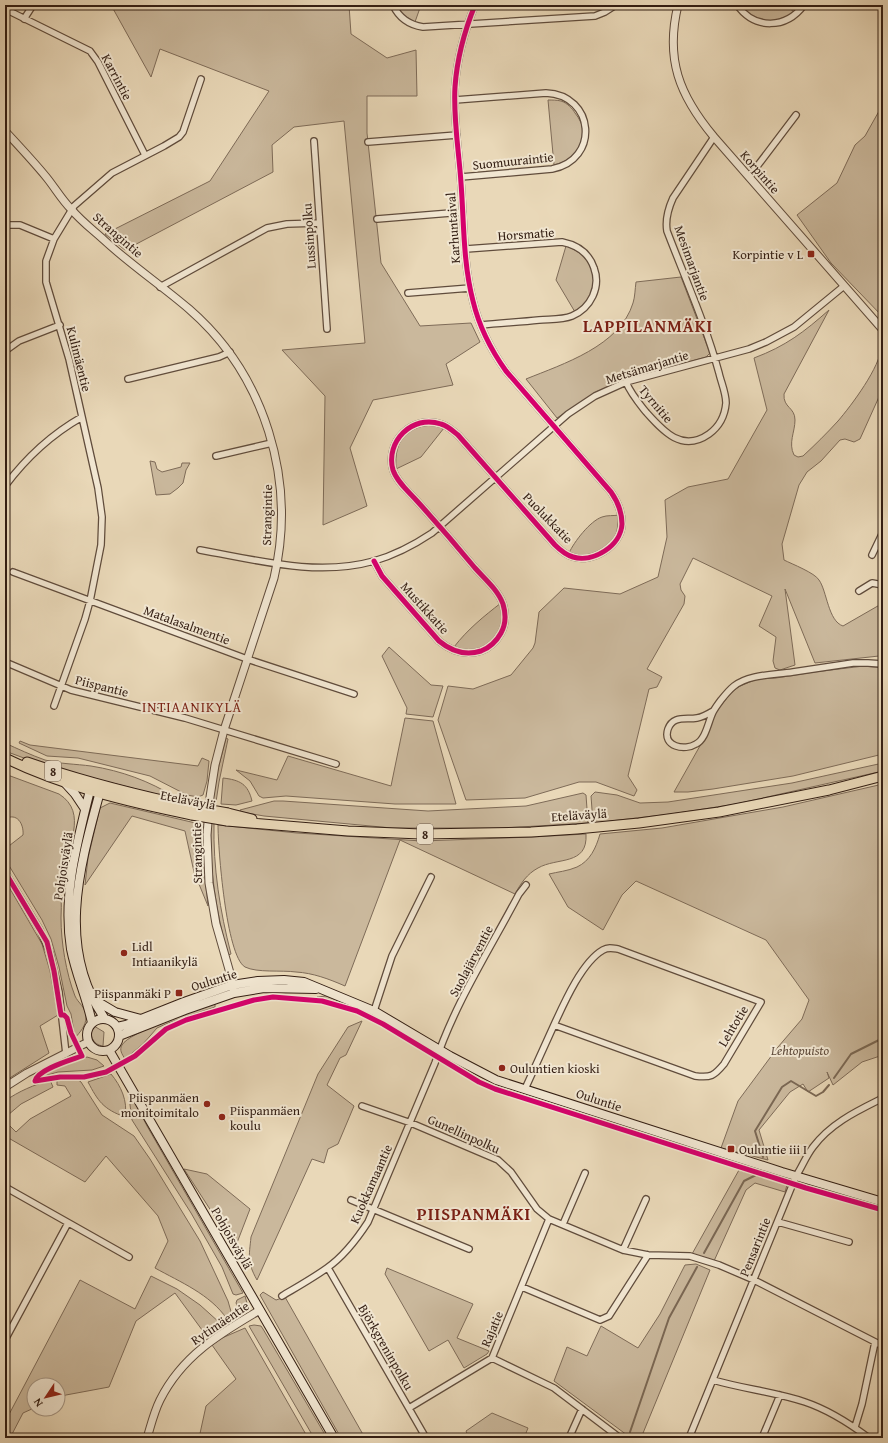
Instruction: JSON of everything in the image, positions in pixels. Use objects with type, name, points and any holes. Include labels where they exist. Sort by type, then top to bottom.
[{"type":"highway","name":"8","points":[[5,757],[24,768],[65,783],[91,787]]},
{"type":"highway","name":"8","points":[[5,757],[101,790]]},
{"type":"highway","name":"Eteläväylä","points":[[101,790],[146,806],[193,811],[273,824],[421,834],[531,832],[640,823],[726,811],[814,793],[883,776]]},
{"type":"main road","points":[[65,783],[75,794],[85,809]]},
{"type":"main road","name":"Pohjoisväylä","points":[[91,787],[72,867],[68,918],[74,964],[92,1023]]},
{"type":"main road","name":"Pohjoisväylä","points":[[101,790],[82,860],[76,901],[77,946],[92,999],[104,1019]]},
{"type":"main road","name":"Ouluntie","points":[[117,1027],[126,1025],[232,985],[258,980],[304,982],[320,990],[344,997],[374,1010],[440,1050],[496,1080],[796,1176],[883,1202]]},
{"type":"main road","name":"Ouluntie","points":[[119,1036],[185,1010],[234,993],[264,988],[320,990]]},
{"type":"main road","points":[[92,999],[115,1012],[142,1019]]},
{"type":"main road","points":[[104,1019],[112,1022],[117,1027],[119,1036],[116,1045],[109,1050],[98,1050],[88,1042],[87,1032],[92,1023],[96,1020],[104,1019]]},
{"type":"main road","name":"Pohjoisväylä","points":[[109,1050],[334,1438]]},
{"type":"street","points":[[24,19],[34,5]]},
{"type":"street","points":[[394,5],[402,17],[412,24],[423,27],[595,16],[616,5]]},
{"type":"street","name":"Karhuntaival","points":[[475,5],[467,25],[457,65],[455,88],[463,212],[472,300],[481,325],[497,357],[506,371],[554,426]]},
{"type":"street","name":"Korpintie","points":[[678,5],[674,32],[677,72],[692,109],[714,137],[883,330]]},
{"type":"street","points":[[737,5],[743,13],[752,20],[761,23],[775,23],[792,18],[804,5]]},
{"type":"street","name":"Karrintie","points":[[5,9],[65,38],[90,52],[98,62],[145,155]]},
{"type":"street","name":"Kulimäentie","points":[[54,706],[90,601],[101,545],[102,518],[98,488],[82,417],[60,325],[46,282],[46,261],[54,239],[71,210],[108,176],[173,141],[183,132],[201,79]]},
{"type":"street","name":"Suomuuraintie","points":[[455,100],[546,93],[558,95],[568,99],[577,107],[583,117],[586,129],[585,140],[580,151],[573,160],[563,166],[552,169],[461,177]]},
{"type":"street","points":[[749,177],[796,115]]},
{"type":"street","name":"Strangintie","points":[[5,130],[33,161],[71,210],[119,254],[189,309],[211,330],[230,352],[259,404],[272,443],[280,479],[282,518],[278,564],[224,730],[211,783],[207,834],[209,883],[216,924],[234,993]]},
{"type":"street","points":[[368,142],[457,135]]},
{"type":"street","name":"Mesimarjantie","points":[[714,137],[673,198],[669,207],[666,223],[667,231],[715,358]]},
{"type":"street","name":"Lussinpolku","points":[[314,141],[327,328]]},
{"type":"street","points":[[377,219],[463,212]]},
{"type":"street","points":[[160,287],[267,228],[287,224],[319,223]]},
{"type":"street","points":[[5,225],[20,226],[54,239]]},
{"type":"street","name":"Horsmatie","points":[[466,249],[562,242],[573,245],[583,251],[591,260],[595,270],[596,287],[592,298],[586,307],[577,314],[560,318],[481,325]]},
{"type":"street","name":"Metsämarjantie","points":[[200,550],[301,567],[333,567],[374,561],[408,548],[432,533],[581,404],[626,382],[748,349],[766,342],[794,327],[844,286]]},
{"type":"street","points":[[408,293],[470,288]]},
{"type":"street","points":[[5,350],[19,341],[60,325]]},
{"type":"street","points":[[128,379],[170,370],[219,357],[230,352]]},
{"type":"street","name":"Tyrnitie","points":[[626,382],[634,397],[662,430],[669,435],[685,441],[702,438],[715,429],[721,422],[725,409],[726,397],[715,358]]},
{"type":"street","points":[[5,486],[42,445],[64,427],[82,417]]},
{"type":"street","points":[[440,526],[399,481],[393,470],[392,454],[394,446],[401,434],[408,428],[423,423],[436,422],[447,426],[458,435],[496,478]]},
{"type":"street","name":"Puolukkatie","points":[[496,478],[555,545],[562,550],[573,557],[588,558],[606,550],[615,541],[621,531],[622,520],[619,506],[611,492],[554,426]]},
{"type":"street","points":[[216,456],[272,443]]},
{"type":"street","name":"Mustikkatie","points":[[374,561],[382,576],[439,641],[452,650],[463,653],[475,653],[483,650],[494,642],[502,632],[505,620],[505,611],[492,587],[440,526]]},
{"type":"street","points":[[872,555],[883,532]]},
{"type":"street","name":"Matalasalmentie","points":[[13,572],[247,658],[354,694]]},
{"type":"street","points":[[859,591],[872,583],[883,585]]},
{"type":"street","name":"Piispantie","points":[[5,662],[71,690],[185,718],[336,764]]},
{"type":"street","points":[[713,711],[704,735],[698,744],[690,748],[680,748],[670,744],[667,738],[668,729],[674,721],[681,718],[705,716],[713,711],[734,686],[750,679],[853,663],[868,662],[883,664]]},
{"type":"street","points":[[5,872],[40,930],[50,953],[58,992],[66,1054]]},
{"type":"street","points":[[374,1010],[392,956],[431,877]]},
{"type":"street","name":"Suolajärventie","points":[[440,1050],[461,1003],[519,894],[526,885]]},
{"type":"street","name":"Lehtotie","points":[[525,1089],[554,1025],[570,992],[596,955],[611,947],[760,1002],[724,1064],[716,1073],[705,1077],[695,1076],[554,1025]]},
{"type":"street","points":[[5,1087],[27,1073],[88,1042]]},
{"type":"street","name":"Kuokkamaantie","points":[[282,1296],[328,1268],[338,1260],[359,1236],[368,1222],[440,1050]]},
{"type":"street","name":"Pensarintie","points":[[689,1438],[796,1176],[813,1147],[834,1125],[850,1114],[883,1098]]},
{"type":"street","name":"Gunellinpolku","points":[[362,1106],[410,1122],[498,1160],[511,1172],[537,1209],[549,1219],[622,1250],[648,1255],[690,1256],[718,1265],[754,1280],[883,1346]]},
{"type":"street","points":[[563,1224],[585,1173]]},
{"type":"street","points":[[5,1187],[129,1257]]},
{"type":"street","points":[[622,1250],[646,1199]]},
{"type":"street","points":[[351,1200],[469,1249]]},
{"type":"street","name":"Rajatie","points":[[409,1408],[492,1358],[549,1219]]},
{"type":"street","points":[[778,1222],[849,1242]]},
{"type":"street","points":[[5,1340],[68,1223]]},
{"type":"street","points":[[522,1287],[600,1320],[604,1319],[609,1316],[648,1255]]},
{"type":"street","name":"Björkgreninpolku","points":[[328,1268],[426,1438]]},
{"type":"street","name":"Rytimäentie","points":[[147,1438],[160,1401],[177,1373],[210,1341],[260,1310]]},
{"type":"street","points":[[854,1427],[862,1404],[875,1342]]},
{"type":"street","points":[[492,1358],[554,1388],[620,1438]]},
{"type":"street","points":[[713,1380],[806,1402],[829,1412],[854,1427],[868,1438]]},
{"type":"street","points":[[762,1438],[780,1395]]},
{"type":"street","points":[[569,1438],[582,1409]]},
{"type":"green space","points":[[111,5],[349,5],[351,34],[387,58],[416,50],[417,96],[367,96],[367,133],[381,263],[420,326],[471,323],[480,342],[446,364],[453,385],[373,400],[350,448],[367,506],[323,525],[325,396],[282,350],[365,343],[344,121],[294,127],[272,145],[273,172],[125,250],[105,234],[210,181],[269,91],[160,49],[151,77]]},
{"type":"green space","points":[[396,5],[421,5],[415,22],[403,15]]},
{"type":"green space","points":[[739,5],[786,5],[795,13],[773,21],[762,21],[751,17]]},
{"type":"green space","points":[[548,100],[561,101],[569,106],[580,121],[583,130],[581,145],[576,152],[563,162],[554,165]]},
{"type":"green space","points":[[883,104],[883,317],[831,263],[797,215],[837,183],[855,145],[865,136]]},
{"type":"green space","points":[[566,246],[577,251],[585,258],[591,267],[593,276],[593,286],[590,296],[575,312],[556,280]]},
{"type":"green space","points":[[681,277],[710,353],[706,357],[623,380],[596,392],[557,418],[526,379],[573,360],[588,352],[616,331],[626,318],[633,303],[636,282]]},
{"type":"green space","points":[[829,310],[784,394],[785,402],[793,412],[795,420],[792,438],[792,451],[794,455],[798,457],[803,456],[844,414],[871,375],[880,355],[881,347],[883,350],[883,388],[860,439],[854,442],[845,439],[840,440],[821,461],[807,472],[799,485],[782,544],[784,560],[817,577],[822,585],[834,618],[843,626],[883,603],[883,658],[879,656],[815,663],[785,589],[795,665],[780,670],[775,668],[773,661],[776,637],[759,626],[772,596],[693,558],[680,584],[681,590],[685,596],[684,604],[647,669],[662,677],[657,687],[649,689],[628,776],[637,790],[634,796],[596,782],[579,782],[525,798],[466,800],[438,720],[448,686],[473,689],[511,675],[533,648],[539,612],[564,588],[620,594],[658,577],[667,537],[665,500],[688,487],[728,479],[767,410],[754,358],[776,349],[794,338]]},
{"type":"green space","points":[[436,425],[444,428],[421,457],[396,469],[397,450],[404,436],[417,428]]},
{"type":"green space","points":[[150,461],[155,462],[157,469],[162,472],[181,467],[182,463],[190,463],[186,470],[183,483],[178,488],[170,494],[156,495]]},
{"type":"green space","points":[[619,515],[615,536],[603,549],[586,555],[569,553],[578,538],[597,519],[604,516]]},
{"type":"green space","points":[[501,603],[503,617],[502,626],[490,642],[479,649],[472,651],[463,651],[454,647],[464,635]]},
{"type":"green space","points":[[389,647],[431,685],[443,686],[433,717],[406,714],[407,708],[382,656]]},
{"type":"green space","points":[[864,666],[883,668],[883,754],[793,776],[713,789],[674,792],[701,744],[716,711],[732,692],[740,686],[757,679],[776,678]]},
{"type":"green space","points":[[405,718],[433,721],[456,804],[395,804],[286,796],[263,798],[259,796],[250,781],[236,770],[277,780],[288,756],[391,786]]},
{"type":"green space","points":[[226,738],[228,739],[216,802],[213,802],[215,781]]},
{"type":"green space","points":[[20,741],[30,745],[198,766],[202,758],[209,761],[207,781],[203,795],[198,797],[187,795],[150,776],[78,758],[47,756],[19,743]]},
{"type":"green space","points":[[5,743],[45,760],[91,766],[135,777],[175,797],[176,800],[68,772],[26,759],[5,751]]},
{"type":"green space","points":[[883,763],[883,771],[736,804],[671,814],[593,823],[591,796],[595,792],[617,795],[640,803],[668,802],[792,783]]},
{"type":"green space","points":[[5,774],[59,794],[68,802],[73,811],[74,831],[62,875],[61,918],[63,947],[69,977],[76,999],[86,1014],[84,1026],[75,1038],[71,1014],[67,1006],[59,967],[51,939],[42,920],[5,859],[5,849],[23,835],[23,831],[21,823],[16,818],[9,817],[5,819]]},
{"type":"green space","points":[[223,778],[234,780],[246,787],[252,801],[236,805],[221,804]]},
{"type":"green space","name":"Lehtopuisto","points":[[883,784],[883,1055],[862,1062],[833,1085],[827,1072],[829,1078],[808,1092],[803,1084],[790,1092],[759,1130],[768,1160],[721,1148],[738,1101],[778,1047],[802,1019],[809,1000],[766,940],[636,881],[622,895],[603,930],[568,907],[549,874],[570,870],[586,861],[592,854],[600,834],[662,828],[783,807]]},
{"type":"green space","points":[[583,793],[586,795],[588,823],[503,828],[392,828],[264,816],[241,812],[240,810],[274,801],[283,801],[428,811],[526,806]]},
{"type":"green space","points":[[110,803],[204,825],[203,858],[208,906],[194,872],[185,831],[132,816],[85,885],[88,858],[100,808]]},
{"type":"green space","points":[[211,823],[214,823],[218,889],[231,954],[228,955],[214,889],[211,856]]},
{"type":"green space","points":[[218,825],[297,833],[422,841],[586,834],[585,844],[582,851],[577,856],[534,870],[525,879],[515,894],[400,840],[345,986],[315,975],[290,971],[263,971],[250,969],[245,967],[238,959],[228,923],[224,900]]},
{"type":"green space","points":[[5,880],[42,944],[50,971],[58,1015],[40,1026],[49,1053],[5,1081]]},
{"type":"green space","points":[[326,996],[358,1008],[357,1009],[317,997]]},
{"type":"green space","points":[[215,1003],[215,1007],[157,1028],[143,1044],[125,1059],[121,1047],[127,1040],[165,1021]]},
{"type":"green space","points":[[362,1021],[346,1055],[340,1058],[327,1085],[354,1106],[338,1144],[328,1149],[324,1163],[312,1159],[257,1280],[250,1264],[251,1237],[318,1074],[348,1027]]},
{"type":"green space","points":[[94,1026],[104,1032],[103,1046],[97,1044],[92,1039],[91,1032]]},
{"type":"green space","points":[[87,1057],[97,1060],[104,1066],[92,1070],[58,1072],[44,1076],[42,1074],[60,1066]]},
{"type":"green space","points":[[111,1074],[118,1084],[125,1100],[125,1117],[111,1111],[102,1104],[88,1082]]},
{"type":"green space","points":[[57,1079],[77,1079],[81,1082],[102,1115],[134,1136],[150,1159],[200,1241],[228,1301],[232,1315],[227,1319],[212,1302],[194,1289],[155,1268],[168,1241],[158,1216],[106,1156],[85,1182],[5,1136],[5,1121],[16,1132],[30,1119],[71,1096],[65,1086],[57,1085]]},
{"type":"green space","points":[[50,1080],[53,1087],[21,1104],[8,1115],[5,1111],[5,1101],[16,1094]]},
{"type":"green space","points":[[132,1096],[147,1126],[243,1293],[236,1295],[233,1294],[222,1267],[191,1213],[132,1120],[129,1097]]},
{"type":"green space","points":[[184,1169],[207,1174],[250,1209],[235,1248]]},
{"type":"green space","points":[[739,1170],[787,1185],[785,1192],[755,1183],[746,1190],[714,1261],[692,1254]]},
{"type":"green space","points":[[696,1264],[710,1270],[641,1438],[631,1438],[554,1381],[567,1347],[587,1356],[601,1326],[638,1348],[660,1314],[685,1265]]},
{"type":"green space","points":[[387,1268],[473,1304],[457,1338],[489,1351],[487,1354],[464,1368],[448,1340],[429,1351],[385,1274]]},
{"type":"green space","points":[[151,1276],[177,1289],[200,1305],[220,1323],[205,1334],[175,1293],[136,1321],[109,1387],[66,1395],[66,1377],[29,1377],[80,1280],[135,1309]]},
{"type":"green space","points":[[263,1292],[276,1300],[285,1297],[365,1438],[341,1438],[260,1295]]},
{"type":"green space","points":[[245,1296],[247,1303],[240,1311],[236,1303],[237,1300]]},
{"type":"green space","points":[[249,1326],[261,1326],[263,1329],[327,1438],[314,1438]]},
{"type":"green space","points":[[245,1328],[308,1438],[199,1438],[206,1406],[236,1379],[212,1345],[222,1338]]},
{"type":"green space","points":[[26,1382],[26,1412],[23,1413],[10,1438],[5,1438],[5,1422]]},
{"type":"green space","points":[[492,1413],[528,1428],[524,1438],[469,1438],[466,1431]]},
{"type":"waterway","points":[[834,1078],[851,1054],[883,1038]]},
{"type":"waterway","points":[[763,1157],[755,1131],[782,1087],[791,1081],[816,1096],[823,1092],[829,1085]]},
{"type":"waterway","points":[[704,1253],[744,1181],[756,1175]]},
{"type":"waterway","points":[[630,1432],[669,1318],[697,1267]]},
{"type":"cycle path","points":[[374,561],[382,576],[439,641],[453,650],[464,653],[481,651],[492,644],[501,633],[505,623],[505,611],[498,594],[397,479],[393,470],[393,450],[397,441],[403,433],[420,423],[430,422],[441,424],[448,427],[458,435],[555,545],[568,555],[581,558],[597,555],[605,551],[617,539],[622,524],[619,507],[611,492],[506,371],[495,355],[486,338],[476,310],[467,272],[455,123],[455,87],[459,55],[464,35],[475,5]]},
{"type":"cycle path","points":[[5,872],[47,942],[54,971],[61,1015],[64,1015],[67,1018],[71,1033],[82,1056],[48,1069],[37,1077],[35,1081]]},
{"type":"cycle path","points":[[35,1081],[60,1077],[84,1077],[106,1072],[135,1056],[166,1029],[186,1020],[254,1000],[273,997],[322,1001],[357,1011],[383,1024],[479,1082],[495,1089],[806,1188],[883,1210]]},
{"type":"place","name":"Korpintie v L","points":[[811,254]]},
{"type":"place","name":"Lidl Intiaanikylä","points":[[124,953]]},
{"type":"place","name":"Piispanmäki P","points":[[179,993]]},
{"type":"place","name":"Ouluntien kioski","points":[[502,1068]]},
{"type":"place","name":"Piispanmäen monitoimitalo","points":[[207,1104]]},
{"type":"place","name":"Piispanmäen koulu","points":[[222,1117]]},
{"type":"place","name":"Ouluntie iii I","points":[[731,1149]]},
{"type":"district","name":"LAPPILANMÄKI","points":[[648,325]]},
{"type":"district","name":"INTIAANIKYLÄ","points":[[192,707]]},
{"type":"district","name":"PIISPANMÄKI","points":[[474,1213]]}]
